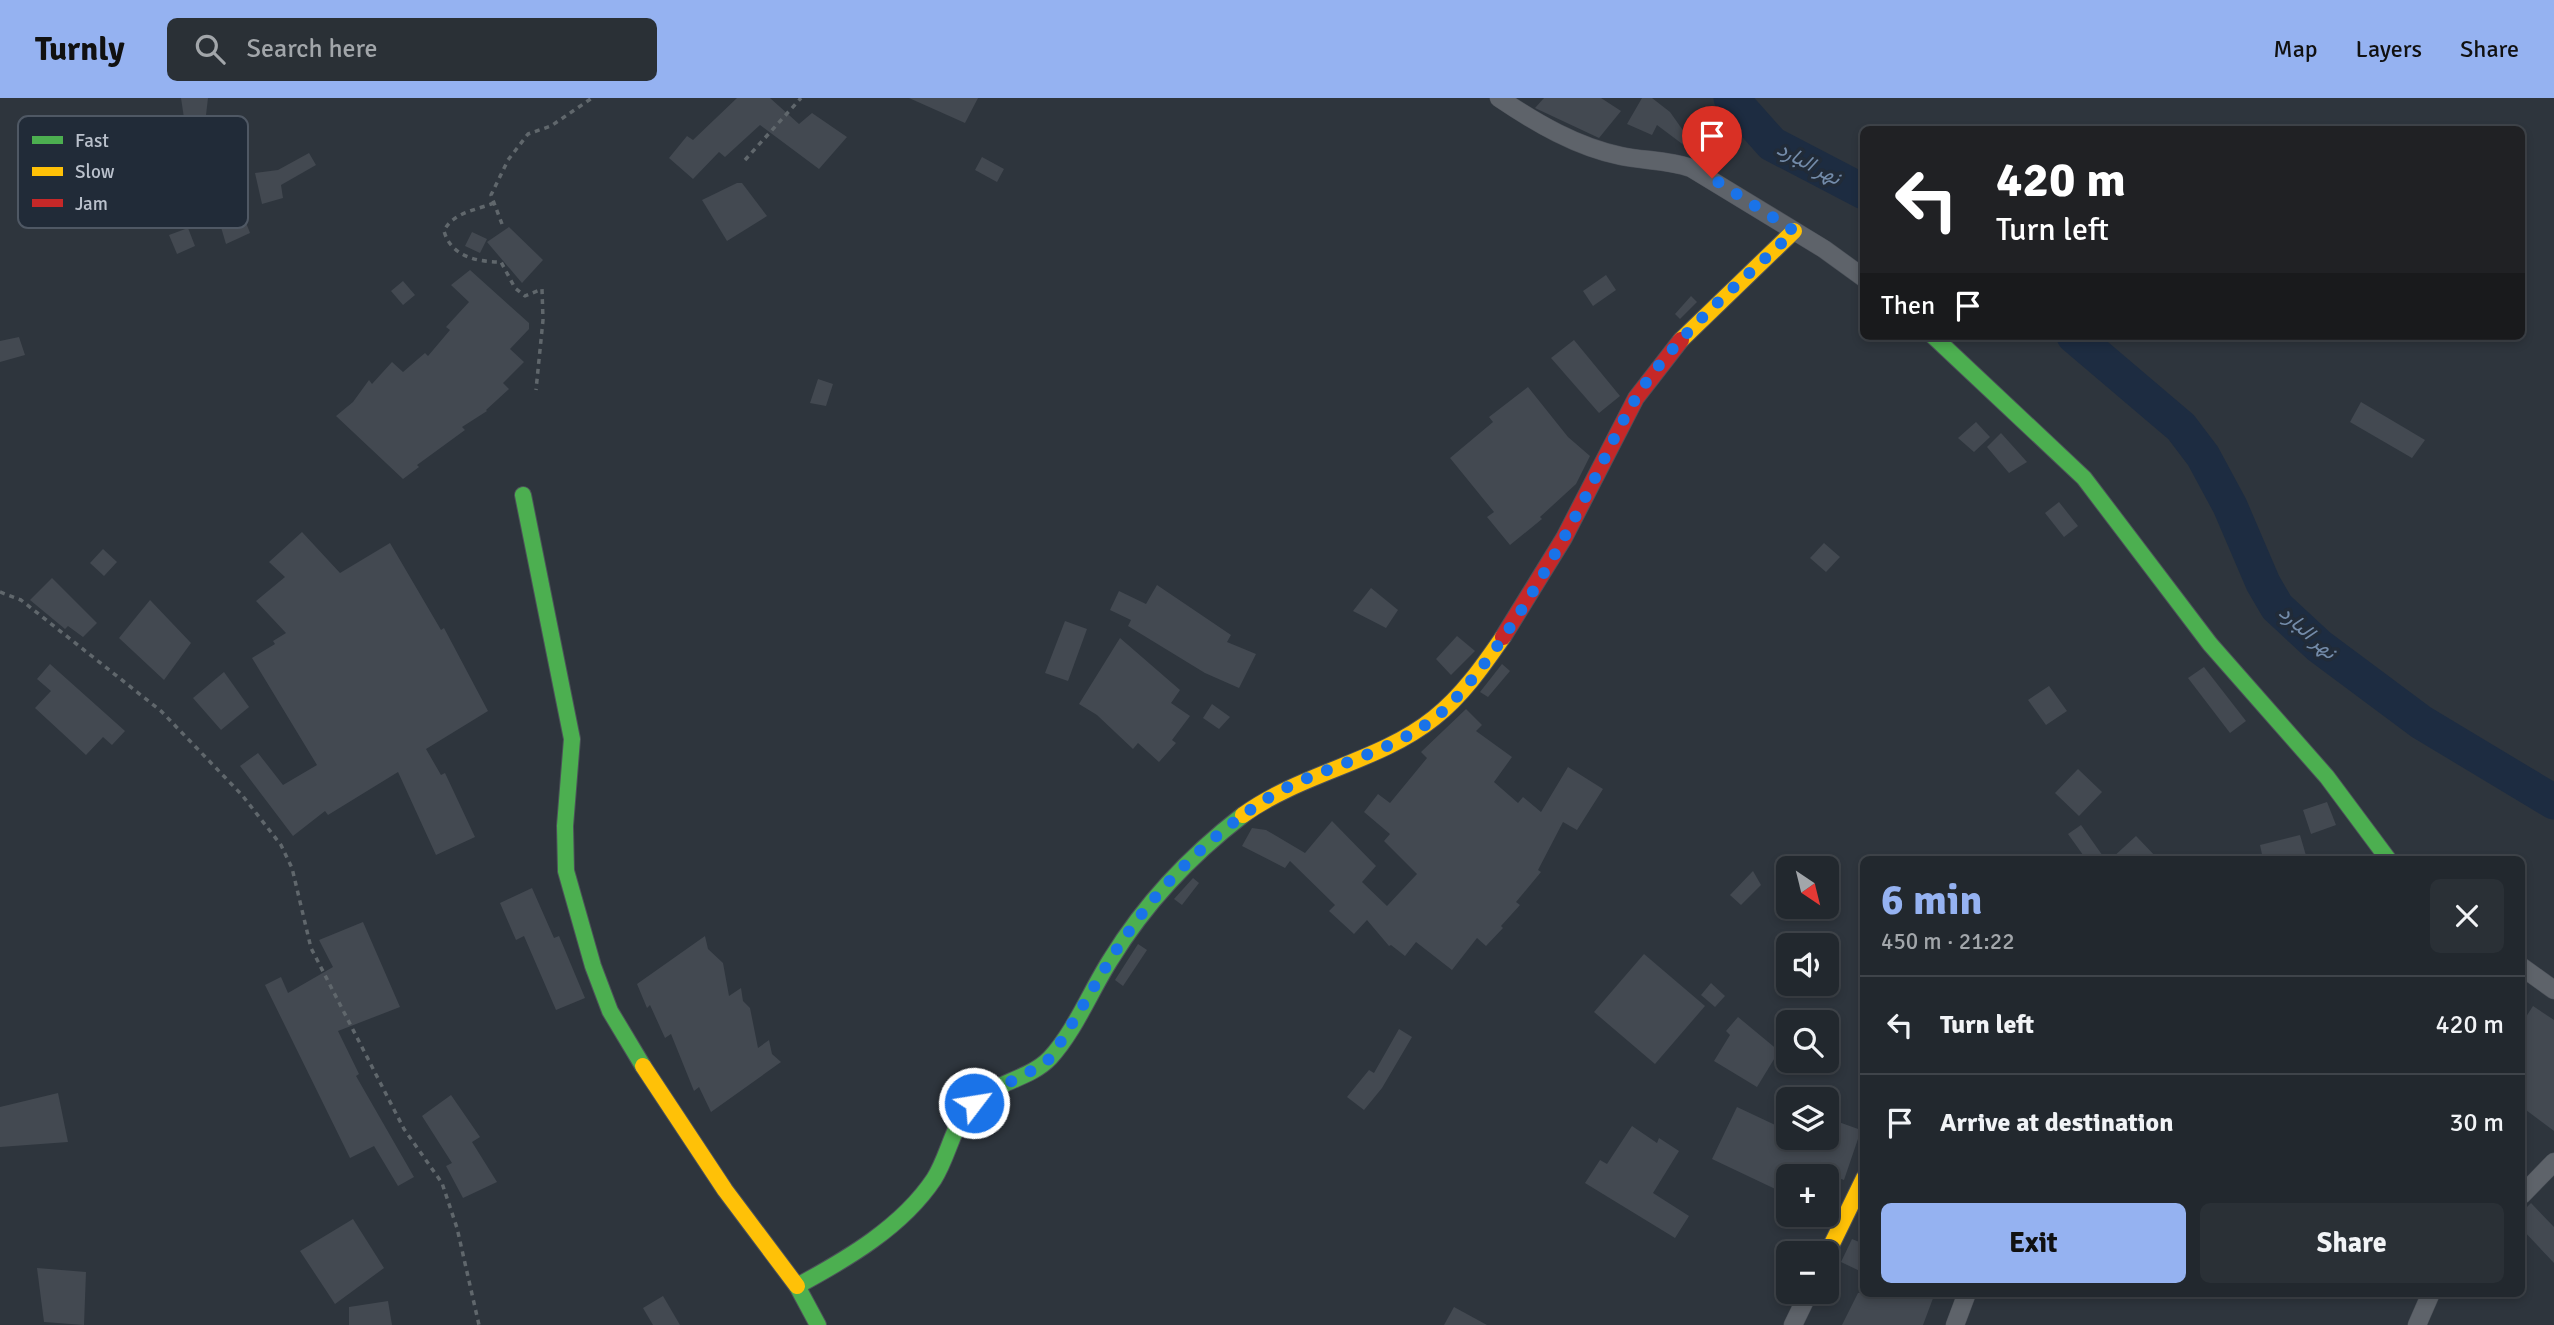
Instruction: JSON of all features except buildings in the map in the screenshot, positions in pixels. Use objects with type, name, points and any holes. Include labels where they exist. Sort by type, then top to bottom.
[{"type":"street","points":[[1499,98],[1554,131],[1589,147],[1622,156],[1669,160],[1691,168],[1860,275]]},
{"type":"street","points":[[797,1286],[890,1224],[922,1195],[935,1178],[959,1122],[974,1103],[990,1091],[1032,1072],[1049,1059],[1135,922],[1186,862],[1229,825],[1266,799],[1424,727],[1454,701],[1539,580],[1642,389],[1688,334],[1794,231]]},
{"type":"street","points":[[1937,340],[2084,478],[2210,644],[2327,777],[2386,856]]},
{"type":"street","points":[[523,495],[572,738],[565,826],[566,871],[593,966],[610,1011],[648,1075],[725,1190],[797,1286],[818,1325]]},
{"type":"street","points":[[2525,969],[2554,989]]},
{"type":"street","points":[[2525,1192],[2554,1161]]},
{"type":"street","points":[[1833,1241],[1860,1186]]},
{"type":"street","points":[[1955,1325],[1966,1297]]},
{"type":"street","points":[[2417,1325],[2429,1297]]},
{"type":"street","points":[[1793,1325],[1803,1304]]},
{"type":"path","points":[[502,224],[491,195],[508,160],[528,134],[551,125],[592,98]]},
{"type":"path","points":[[744,160],[800,98]]},
{"type":"path","points":[[494,203],[457,216],[447,222],[444,231],[451,246],[475,262],[501,262],[515,288],[525,296],[542,289],[543,320],[536,390]]},
{"type":"path","points":[[0,592],[21,600],[161,711],[242,795],[281,845],[292,868],[311,948],[404,1129],[442,1183],[457,1228],[479,1325]]},
{"type":"waterway","name":"نهر البارد","points":[[1731,98],[1772,144],[1860,190]]},
{"type":"waterway","name":"نهر البارد","points":[[2079,340],[2181,427],[2203,456],[2230,506],[2263,583],[2277,607],[2319,646],[2421,722],[2554,802]]},
{"type":"traffic: fast","points":[[1937,340],[2084,478],[2210,644],[2327,777],[2386,856]]},
{"type":"traffic: fast","points":[[523,495],[572,739],[565,826],[566,871],[593,966],[610,1011],[643,1066]]},
{"type":"traffic: fast","points":[[818,1325],[797,1286],[854,1253],[906,1212],[934,1179],[958,1124],[969,1108],[987,1092],[1031,1072],[1050,1058],[1067,1035],[1111,959],[1154,899],[1205,846],[1243,815]]},
{"type":"traffic: slow","points":[[1681,340],[1794,231]]},
{"type":"traffic: slow","points":[[1243,815],[1290,788],[1389,746],[1434,718],[1463,690],[1503,637]]},
{"type":"traffic: slow","points":[[643,1066],[725,1190],[797,1286]]},
{"type":"traffic: slow","points":[[1833,1241],[1860,1186]]},
{"type":"traffic: jam","points":[[1503,637],[1564,538],[1636,398],[1681,340]]},
{"type":"route","points":[[974,1103],[990,1091],[1032,1072],[1049,1059],[1135,922],[1186,862],[1229,825],[1266,799],[1424,727],[1454,701],[1539,580],[1642,389],[1661,362],[1794,231],[1712,178]]}]
